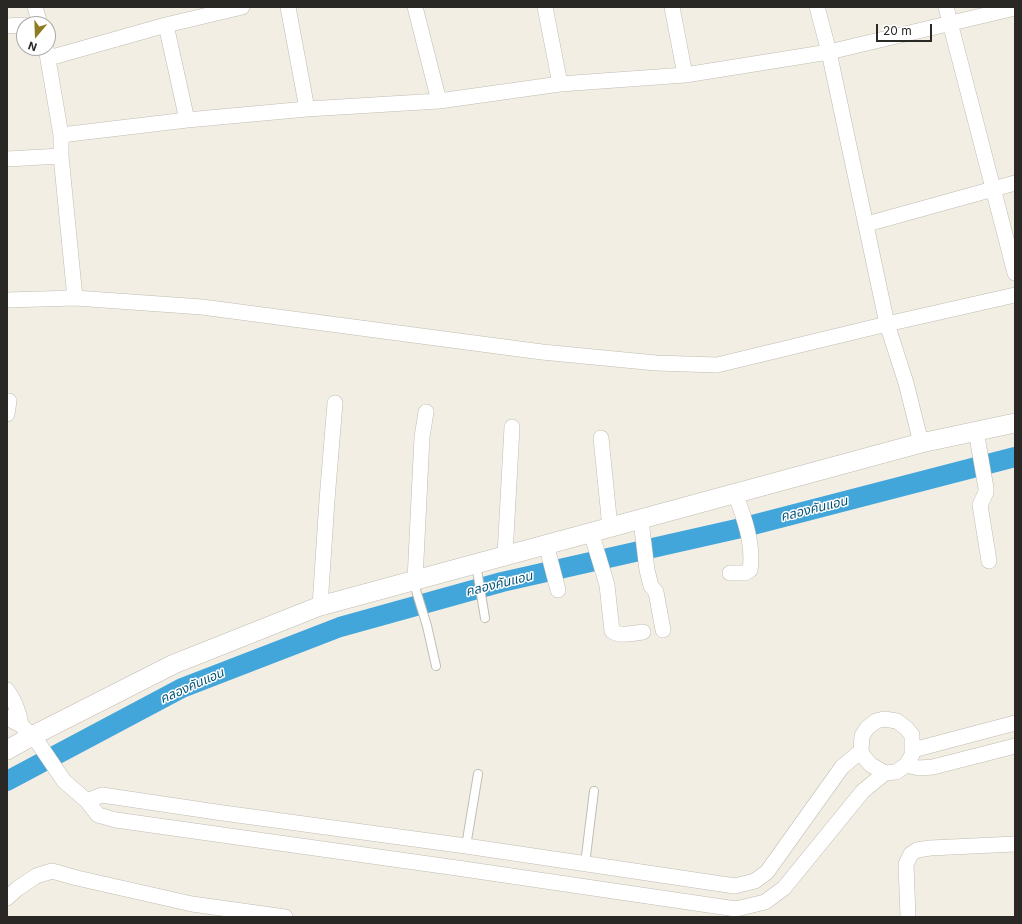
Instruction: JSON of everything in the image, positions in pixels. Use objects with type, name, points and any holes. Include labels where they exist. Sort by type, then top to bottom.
[{"type":"street","points":[[56,51],[242,7]]},
{"type":"street","points":[[288,7],[307,110]]},
{"type":"street","points":[[415,7],[439,101]]},
{"type":"street","points":[[545,7],[560,84]]},
{"type":"street","points":[[672,7],[685,75]]},
{"type":"street","points":[[817,7],[829,52],[867,224],[887,324],[906,384],[921,443]]},
{"type":"street","points":[[946,7],[1015,272]]},
{"type":"street","points":[[61,135],[187,120],[439,101],[560,84],[685,75],[829,52],[1015,8]]},
{"type":"street","points":[[166,25],[187,120]]},
{"type":"street","points":[[48,56],[61,135],[61,156],[75,298]]},
{"type":"street","points":[[7,159],[61,156]]},
{"type":"street","points":[[867,224],[1015,183]]},
{"type":"street","points":[[7,300],[75,298],[202,307],[542,352],[656,363],[717,365],[1015,295]]},
{"type":"street","points":[[320,606],[327,500],[336,403]]},
{"type":"street","points":[[415,583],[422,438],[426,412]]},
{"type":"street","points":[[7,750],[30,735],[174,664],[320,606],[477,567],[505,555],[549,551],[591,532],[610,527],[642,529],[735,493],[921,443],[978,438],[1015,422]]},
{"type":"street","points":[[505,555],[512,427]]},
{"type":"street","points":[[601,438],[610,527]]},
{"type":"street","points":[[978,438],[986,488],[986,492],[980,505],[989,561]]},
{"type":"street","points":[[730,572],[743,574],[750,570],[751,550],[742,511],[735,493]]},
{"type":"street","points":[[642,529],[647,570],[651,586],[656,592],[663,630]]},
{"type":"street","points":[[591,532],[598,549],[607,585],[612,631],[616,634],[643,632]]},
{"type":"street","points":[[549,551],[558,590]]},
{"type":"street","points":[[7,690],[12,697],[30,735],[64,781],[88,801],[98,814],[116,820],[736,909],[764,902],[784,888],[863,791],[885,773],[896,772],[906,765],[912,755],[912,735],[897,721],[884,719],[876,721],[862,736],[861,751],[863,756],[871,765],[885,773]]},
{"type":"street","points":[[7,717],[30,735]]},
{"type":"street","points":[[913,750],[1015,723]]},
{"type":"street","points":[[906,765],[919,768],[933,767],[1015,746]]},
{"type":"street","points":[[88,801],[102,795],[466,846],[735,886],[755,881],[767,872],[842,767],[861,751]]},
{"type":"street","points":[[908,917],[906,864],[911,854],[917,850],[930,848],[1015,844]]},
{"type":"street","points":[[7,898],[36,876],[52,871],[192,904],[285,917]]},
{"type":"lane","points":[[477,567],[485,618]]},
{"type":"lane","points":[[415,583],[436,666]]},
{"type":"lane","points":[[466,846],[478,774]]},
{"type":"lane","points":[[584,864],[594,791]]},
{"type":"waterway","name":"คลองคันแอน","points":[[7,781],[182,688],[340,627],[502,582],[741,528],[1015,457]]}]
